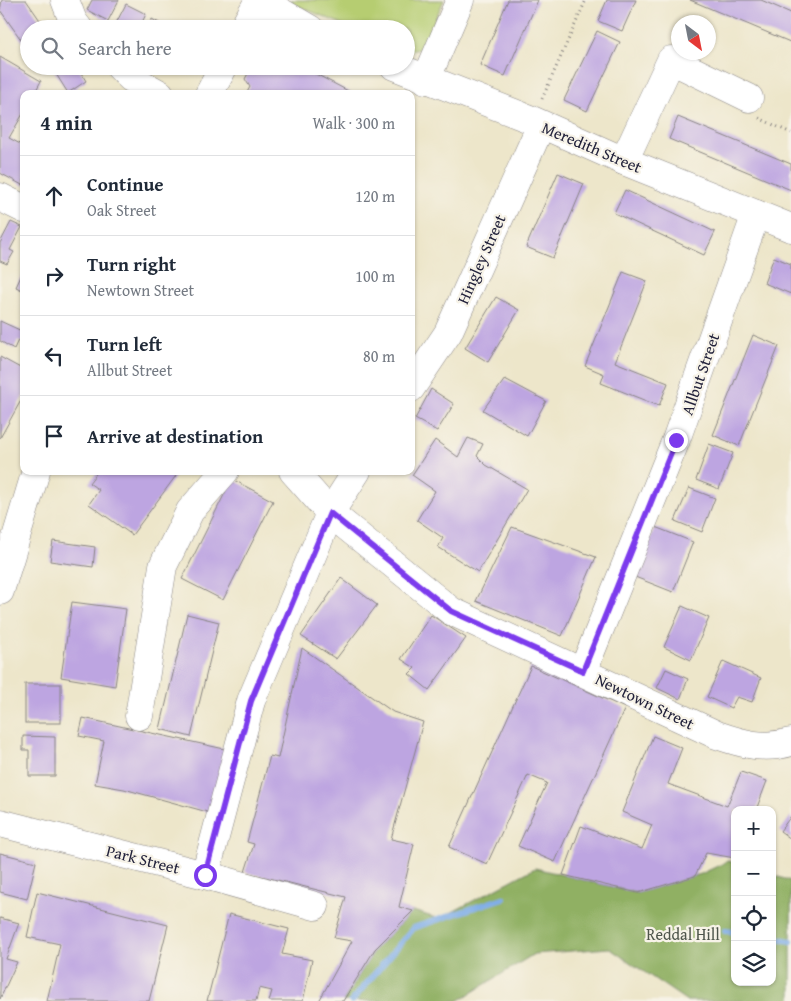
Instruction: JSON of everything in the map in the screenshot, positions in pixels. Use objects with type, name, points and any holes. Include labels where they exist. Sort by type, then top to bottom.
[{"type":"street","points":[[66,0],[73,20]]},
{"type":"street","points":[[249,20],[259,0],[294,20]]},
{"type":"street","points":[[426,80],[460,0]]},
{"type":"street","points":[[624,161],[670,60],[749,98]]},
{"type":"street","points":[[128,75],[153,90]]},
{"type":"street","points":[[211,90],[219,75]]},
{"type":"street","name":"Meredith Street","points":[[415,75],[537,123],[624,161],[791,228]]},
{"type":"street","name":"Hingley Street","points":[[415,382],[448,333],[537,123]]},
{"type":"street","points":[[0,197],[20,207]]},
{"type":"street","name":"Allbut Street","points":[[583,671],[676,440],[756,214]]},
{"type":"street","points":[[0,591],[35,475]]},
{"type":"street","points":[[139,716],[163,566],[190,511],[221,475]]},
{"type":"street","name":"Newtown Street","points":[[296,475],[330,513],[451,611],[740,744],[762,747],[791,742]]},
{"type":"street","points":[[205,875],[251,701],[330,513],[354,475]]},
{"type":"street","name":"Park Street","points":[[8,825],[205,875],[315,906]]},
{"type":"path","points":[[537,123],[586,0]]},
{"type":"path","points":[[749,98],[758,118],[791,133]]},
{"type":"green space","points":[[291,0],[444,0],[421,49],[415,50],[415,20],[332,20],[293,4]]},
{"type":"green space","name":"Reddal Hill","points":[[728,861],[731,862],[731,986],[776,986],[776,876],[791,881],[791,1001],[687,1001],[609,948],[534,954],[458,1001],[343,1001],[375,949],[413,911],[439,919],[535,868],[637,893],[701,874]]},
{"type":"building","points":[[2,0],[26,0],[40,20],[20,20],[20,38],[0,10]]},
{"type":"building","points":[[92,0],[119,0],[109,20],[87,10]]},
{"type":"building","points":[[508,0],[538,0],[505,76],[480,65]]},
{"type":"building","points":[[607,0],[636,0],[622,31],[598,21]]},
{"type":"building","points":[[690,0],[761,0],[791,13],[791,40],[790,42]]},
{"type":"building","points":[[126,4],[146,14],[143,20],[118,20]]},
{"type":"building","points":[[597,31],[620,42],[587,111],[564,100]]},
{"type":"building","points":[[0,57],[20,69],[20,75],[31,75],[41,81],[36,90],[20,90],[20,119],[9,138],[20,144],[20,184],[0,173]]},
{"type":"building","points":[[57,75],[82,75],[86,81],[72,90],[66,90]]},
{"type":"building","points":[[247,75],[318,75],[346,90],[248,90],[250,87],[245,79]]},
{"type":"building","points":[[678,117],[791,164],[791,190],[669,139]]},
{"type":"building","points":[[558,173],[584,184],[553,258],[526,247]]},
{"type":"building","points":[[625,190],[715,232],[704,255],[614,213]]},
{"type":"building","points":[[11,222],[20,226],[20,231],[10,250],[14,252],[7,264],[0,261],[0,243]]},
{"type":"building","points":[[774,257],[791,264],[791,294],[764,283]]},
{"type":"building","points":[[623,272],[647,281],[615,362],[668,383],[659,406],[601,383],[604,374],[585,366]]},
{"type":"building","points":[[20,278],[20,289],[16,287]]},
{"type":"building","points":[[496,297],[519,310],[488,362],[465,348]]},
{"type":"building","points":[[0,321],[20,330],[20,341],[18,340],[14,349],[0,341]]},
{"type":"building","points":[[753,335],[779,346],[739,446],[713,435]]},
{"type":"building","points":[[0,357],[20,368],[20,402],[0,438]]},
{"type":"building","points":[[505,379],[546,401],[527,436],[483,410]]},
{"type":"building","points":[[431,389],[454,404],[437,431],[415,419]]},
{"type":"building","points":[[468,438],[483,444],[477,456],[486,465],[527,489],[478,572],[438,547],[443,538],[417,520],[435,491],[412,475],[415,475],[415,470],[435,440],[458,457]]},
{"type":"building","points":[[709,444],[733,453],[719,489],[696,480]]},
{"type":"building","points":[[95,475],[177,475],[132,535],[89,504],[99,490],[89,483]]},
{"type":"building","points":[[232,479],[273,501],[223,600],[182,579]]},
{"type":"building","points":[[689,488],[715,498],[702,532],[675,521]]},
{"type":"building","points":[[512,527],[596,557],[562,636],[476,601]]},
{"type":"building","points":[[655,527],[693,542],[673,592],[635,577]]},
{"type":"building","points":[[53,541],[95,547],[93,567],[50,561]]},
{"type":"building","points":[[341,578],[377,605],[336,659],[301,636]]},
{"type":"building","points":[[72,602],[126,609],[115,686],[61,677]]},
{"type":"building","points":[[682,606],[709,618],[691,660],[664,647]]},
{"type":"building","points":[[187,614],[219,622],[191,737],[160,729]]},
{"type":"building","points":[[431,615],[466,638],[429,690],[409,674],[415,668],[401,659]]},
{"type":"building","points":[[302,648],[393,712],[423,722],[391,839],[414,844],[399,907],[413,911],[375,949],[343,1001],[319,1001],[352,941],[334,938],[346,897],[245,872],[254,844],[247,842],[270,756],[278,758]]},
{"type":"building","points":[[723,661],[761,678],[752,702],[737,697],[731,708],[707,697]]},
{"type":"building","points":[[531,666],[625,708],[555,862],[518,846],[547,783],[528,775],[487,864],[449,847]]},
{"type":"building","points":[[666,669],[688,679],[680,699],[657,688]]},
{"type":"building","points":[[25,684],[61,684],[61,723],[25,723]]},
{"type":"building","points":[[83,718],[229,750],[211,813],[124,789],[95,784],[104,741],[79,736]]},
{"type":"building","points":[[23,736],[55,737],[55,776],[29,776],[29,750],[23,750]]},
{"type":"building","points":[[653,736],[682,748],[668,784],[727,806],[741,772],[767,781],[758,806],[731,806],[731,857],[706,853],[695,876],[638,893],[563,875],[581,826],[642,849],[652,825],[622,812]]},
{"type":"building","points":[[791,816],[791,839],[780,831]]},
{"type":"building","points":[[0,853],[36,862],[27,899],[0,892]]},
{"type":"building","points":[[37,892],[168,925],[149,1001],[47,1001],[60,944],[27,937]]},
{"type":"building","points":[[229,914],[289,929],[282,954],[312,960],[303,1001],[269,1001],[272,991],[259,988],[256,1001],[207,1001]]},
{"type":"building","points":[[0,918],[19,923],[6,959],[17,962],[0,999]]},
{"type":"waterway","points":[[352,1001],[413,928],[503,898]]},
{"type":"waterway","points":[[725,931],[731,932]]},
{"type":"waterway","points":[[776,939],[791,941]]},
{"type":"route","points":[[205,875],[251,701],[330,513],[451,611],[583,671],[676,440]]}]
